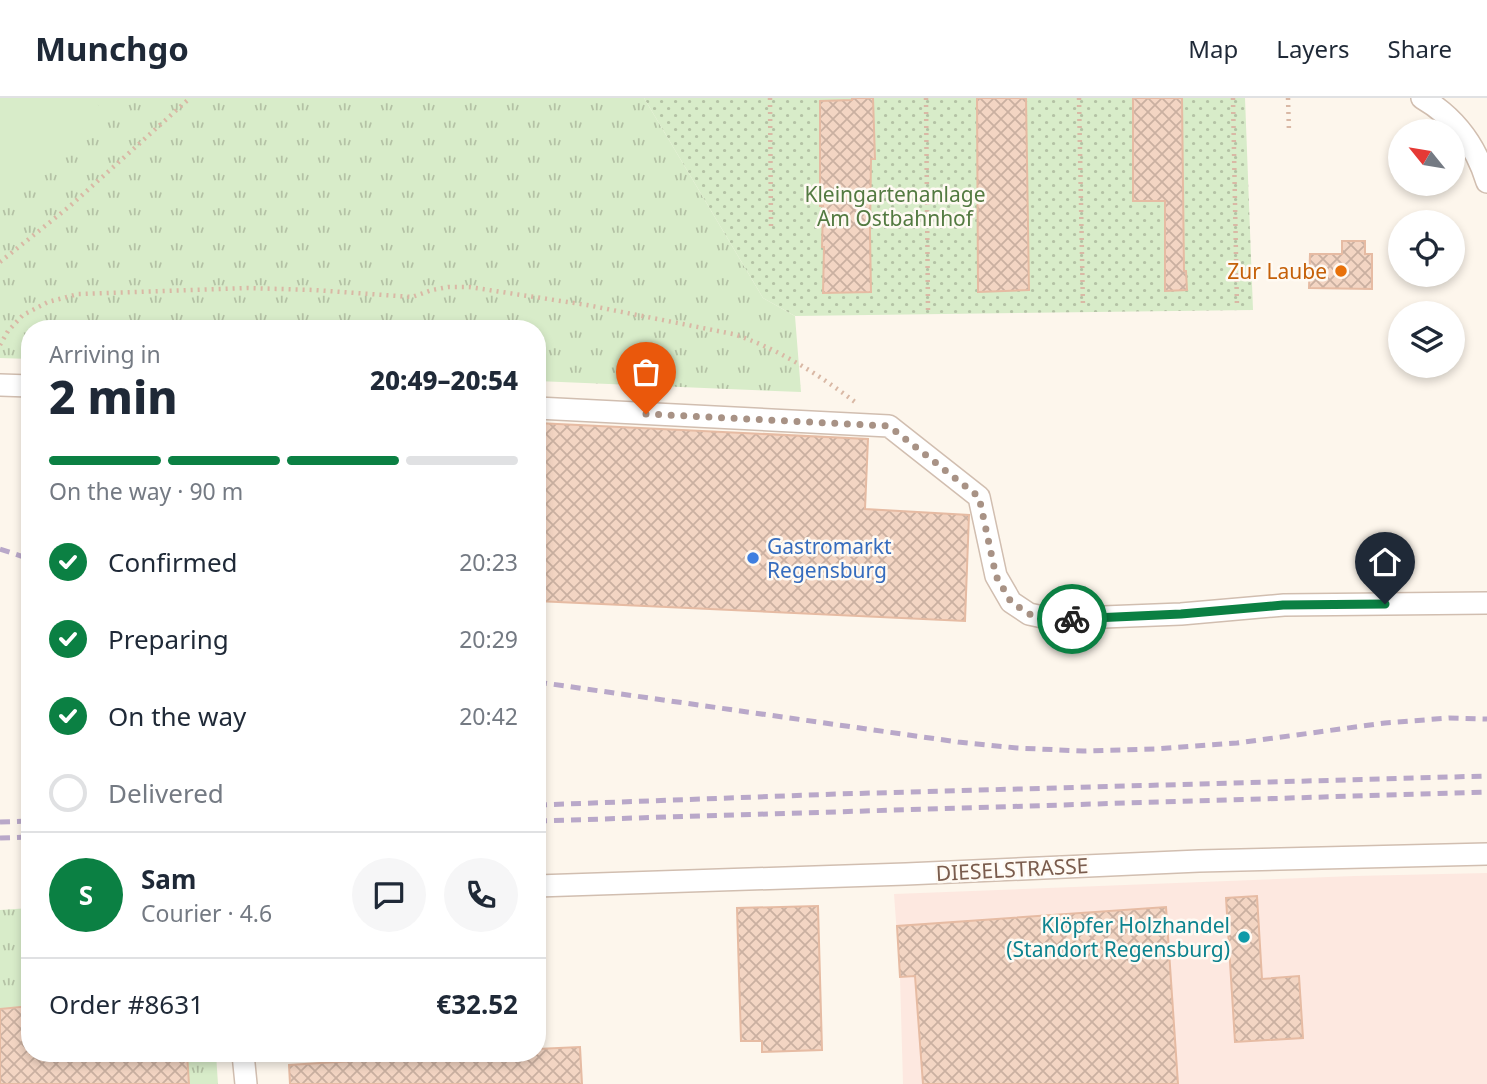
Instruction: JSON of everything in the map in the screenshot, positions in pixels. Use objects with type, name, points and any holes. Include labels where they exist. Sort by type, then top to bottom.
[{"type":"street","points":[[1422,98],[1452,120],[1465,135],[1487,182]]},
{"type":"street","points":[[0,385],[21,386]]},
{"type":"street","points":[[546,408],[889,426],[979,497],[996,576],[1011,602],[1029,614],[1052,620],[1181,614],[1283,605],[1487,603]]},
{"type":"street","name":"DIESELSTRASSE","points":[[546,886],[1199,861],[1487,854]]},
{"type":"street","points":[[244,1062],[246,1084]]},
{"type":"path","points":[[0,262],[70,206],[190,98]]},
{"type":"path","points":[[770,98],[772,226]]},
{"type":"path","points":[[926,98],[928,311]]},
{"type":"path","points":[[1079,98],[1083,308]]},
{"type":"path","points":[[1233,98],[1237,308]]},
{"type":"path","points":[[1288,98],[1289,132]]},
{"type":"path","points":[[0,345],[8,331],[23,315],[48,302],[78,294],[247,288],[412,296],[447,287],[469,287],[587,305],[733,334],[805,367],[863,408]]},
{"type":"shaded area","points":[[1487,873],[1487,1084],[903,1084],[894,894]]},
{"type":"green space","points":[[0,98],[644,98],[763,298],[795,316],[801,392],[546,381],[546,320],[21,320],[21,359],[0,358]]},
{"type":"green space","points":[[0,98],[92,98],[103,110],[0,203]]},
{"type":"green space","name":"Kleingartenanlage Am Ostbahnhof","points":[[644,98],[1245,98],[1253,310],[795,316],[763,298]]},
{"type":"green space","points":[[21,909],[21,1062],[217,1062],[218,1084],[0,1084],[0,910]]},
{"type":"building","points":[[873,98],[875,159],[871,159],[871,292],[823,293],[820,101]]},
{"type":"building","points":[[977,98],[1026,98],[1029,290],[978,292]]},
{"type":"building","points":[[1133,98],[1182,98],[1184,271],[1187,290],[1165,291],[1165,201],[1133,201]]},
{"type":"building","name":"Zur Laube","points":[[1342,241],[1365,241],[1365,254],[1372,254],[1372,289],[1309,288],[1310,254],[1342,254]]},
{"type":"building","name":"Gastromarkt Regensburg","points":[[546,423],[868,439],[865,509],[969,515],[965,621],[546,601]]},
{"type":"building","name":"Klöpfer Holzhandel (Standort Regensburg)","points":[[1257,896],[1262,979],[1299,976],[1303,1038],[1235,1042],[1226,898]]},
{"type":"building","points":[[818,906],[822,1050],[762,1052],[762,1041],[741,1041],[737,908]]},
{"type":"building","points":[[1166,907],[1178,1084],[923,1084],[915,976],[900,977],[897,926]]},
{"type":"building","points":[[21,1007],[21,1062],[188,1062],[189,1084],[0,1084],[0,1009]]},
{"type":"building","points":[[580,1047],[582,1084],[290,1084],[289,1065],[337,1062],[546,1062],[546,1049]]},
{"type":"railway","points":[[0,549],[21,556]]},
{"type":"railway","points":[[546,683],[958,742],[1083,751],[1237,743],[1385,723],[1449,718],[1487,719]]},
{"type":"railway","points":[[546,805],[1487,776]]},
{"type":"railway","points":[[546,821],[1487,792]]},
{"type":"railway","points":[[0,822],[21,821]]},
{"type":"railway","points":[[0,838],[21,837]]},
{"type":"way so far","points":[[646,414],[889,426],[979,497],[996,576],[1011,602],[1029,614],[1052,620],[1072,619]]},
{"type":"place","name":"Zur Laube","points":[[1341,271]]},
{"type":"place","name":"Gastromarkt Regensburg","points":[[753,558]]},
{"type":"place","name":"Klöpfer Holzhandel (Standort Regensburg)","points":[[1244,937]]},
{"type":"route","points":[[1072,619],[1181,614],[1283,605],[1385,604]]}]
